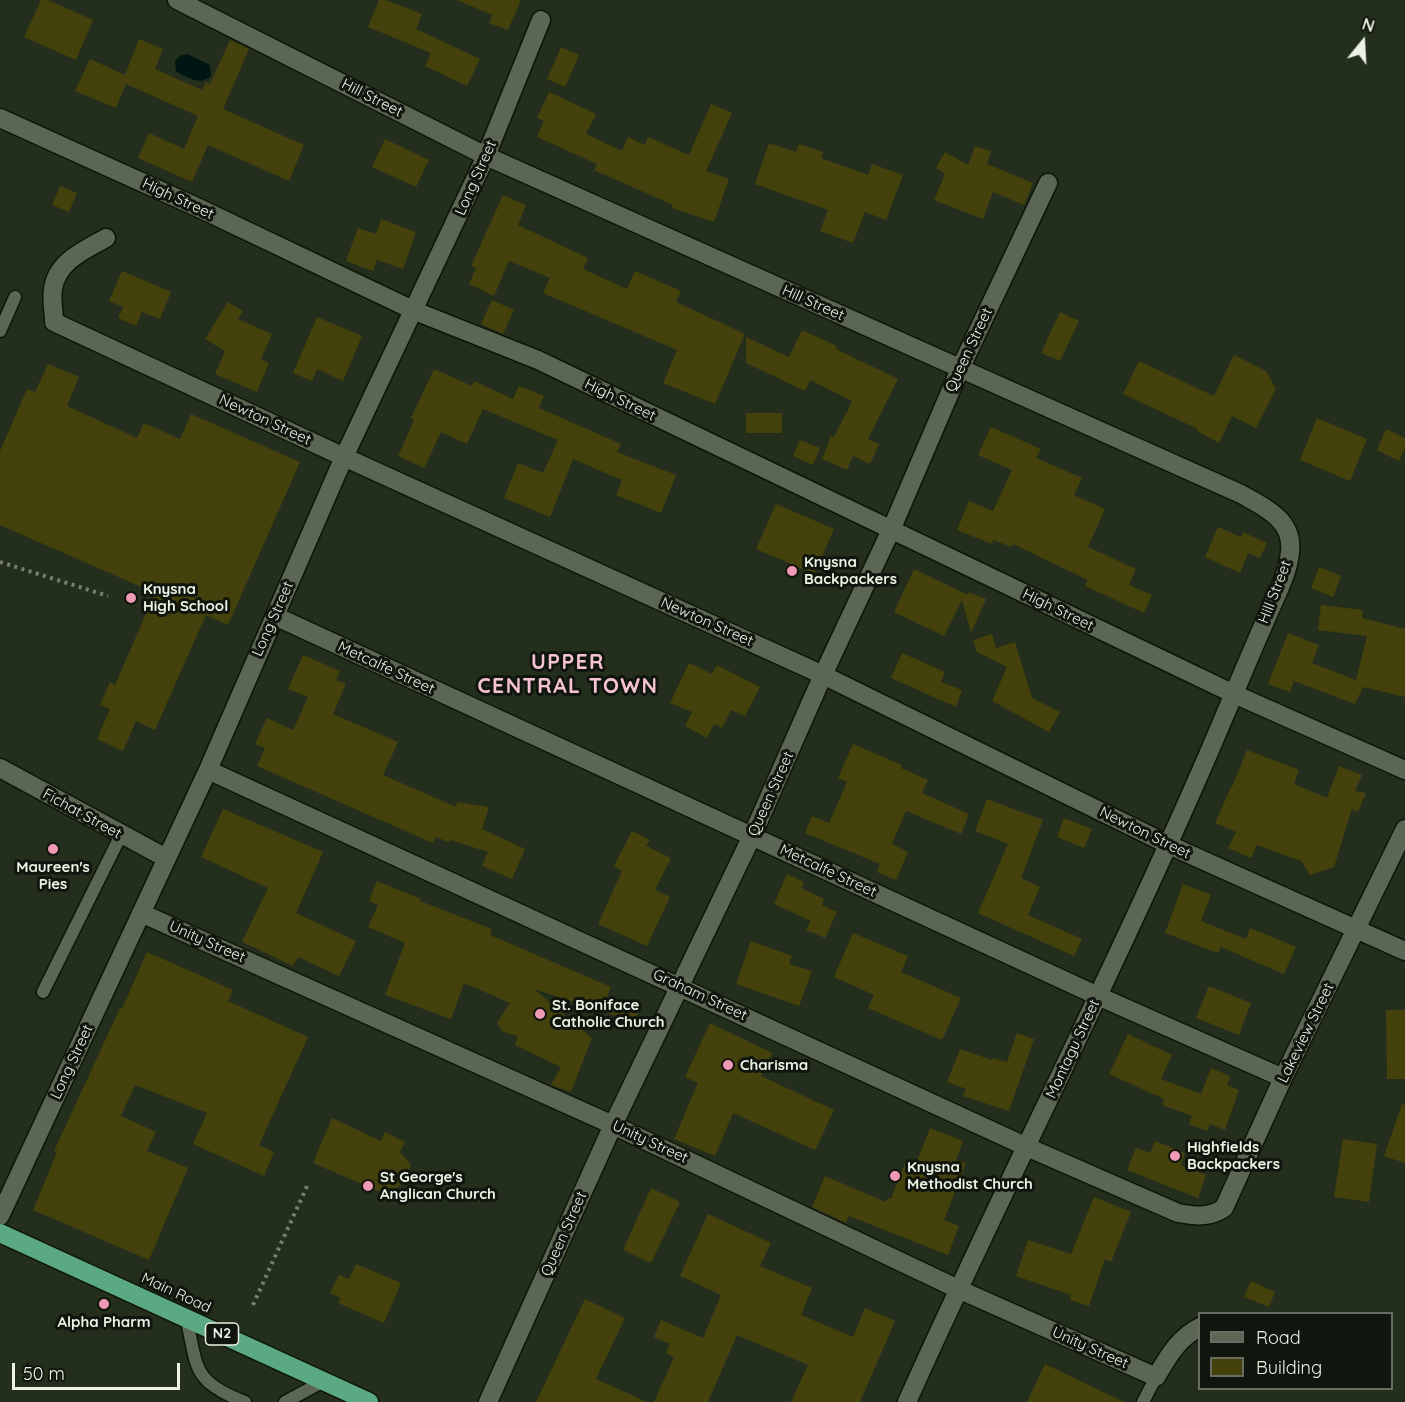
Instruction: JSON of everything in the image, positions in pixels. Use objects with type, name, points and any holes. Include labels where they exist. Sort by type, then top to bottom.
[{"type":"highway","name":"Main Road","points":[[0,1233],[369,1402]]},
{"type":"street","name":"Hill Street","points":[[177,0],[486,156],[1241,494],[1269,510],[1284,524],[1291,550],[1286,572],[1234,694]]},
{"type":"street","name":"Long Street","points":[[0,1216],[208,770],[344,457],[415,311],[486,156],[541,21]]},
{"type":"street","name":"High Street","points":[[0,118],[201,209],[415,311],[538,360],[1234,694]]},
{"type":"street","name":"Queen Street","points":[[488,1402],[613,1125],[752,836],[823,675],[891,530],[960,369],[1048,183]]},
{"type":"street","name":"Newton Street","points":[[106,238],[63,266],[53,289],[54,322],[823,675],[1168,845],[1405,951]]},
{"type":"street","name":"Metcalfe Street","points":[[275,616],[1098,996],[1284,1078]]},
{"type":"street","points":[[1234,694],[1405,770]]},
{"type":"street","name":"Montagu Street","points":[[907,1402],[1168,845],[1234,694]]},
{"type":"street","name":"Fichat Street","points":[[0,768],[165,858]]},
{"type":"street","name":"Graham Street","points":[[208,770],[680,985],[1028,1147],[1178,1213],[1193,1216]]},
{"type":"street","name":"Lakeview Street","points":[[1193,1216],[1213,1215],[1224,1208],[1284,1078],[1405,829]]},
{"type":"street","name":"Unity Street","points":[[141,913],[613,1125],[958,1289],[1156,1377]]},
{"type":"street","points":[[1156,1377],[1175,1346],[1198,1328]]},
{"type":"lane","points":[[0,331],[15,297]]},
{"type":"lane","points":[[43,992],[121,835]]},
{"type":"lane","points":[[186,1317],[203,1379],[212,1387],[245,1402]]},
{"type":"lane","points":[[1143,1402],[1156,1377]]},
{"type":"lane","points":[[285,1402],[296,1400],[324,1381]]},
{"type":"path","points":[[0,562],[108,596]]},
{"type":"path","points":[[253,1305],[308,1184]]},
{"type":"shaded area","points":[[187,54],[210,65],[211,76],[198,81],[176,71],[175,61]]},
{"type":"building","points":[[41,0],[48,0],[93,20],[76,60],[24,37]]},
{"type":"building","points":[[379,0],[386,0],[422,14],[416,29],[480,59],[467,86],[425,66],[431,53],[368,27]]},
{"type":"building","points":[[457,0],[521,0],[508,30],[489,23],[492,15]]},
{"type":"building","points":[[139,39],[163,49],[155,69],[202,90],[206,82],[210,84],[230,40],[249,49],[223,109],[304,145],[289,181],[208,145],[192,182],[138,158],[149,133],[184,149],[198,116],[126,84],[116,108],[75,91],[90,59],[125,75]]},
{"type":"building","points":[[561,47],[579,55],[565,87],[547,79]]},
{"type":"building","points":[[549,92],[596,114],[586,134],[622,151],[628,137],[645,145],[648,137],[689,155],[711,104],[732,113],[706,171],[729,179],[714,222],[672,208],[673,205],[594,170],[597,164],[537,137],[544,121],[537,118]]},
{"type":"building","points":[[385,139],[429,160],[416,187],[372,167]]},
{"type":"building","points":[[769,143],[796,152],[799,144],[823,152],[821,158],[868,175],[872,164],[903,175],[886,220],[865,212],[853,243],[820,231],[828,210],[755,184]]},
{"type":"building","points":[[975,146],[991,151],[987,164],[1033,183],[1024,205],[993,192],[983,219],[934,200],[945,174],[936,168],[945,152],[968,165]]},
{"type":"building","points":[[60,186],[77,193],[69,212],[52,205]]},
{"type":"building","points":[[503,195],[526,205],[518,225],[588,258],[583,269],[627,289],[635,271],[681,291],[676,302],[745,334],[715,404],[663,383],[677,350],[543,293],[550,278],[509,261],[494,296],[469,284],[476,268],[471,266]]},
{"type":"building","points":[[381,219],[416,232],[403,269],[377,260],[373,271],[346,261],[358,228],[376,234]]},
{"type":"building","points":[[122,271],[171,292],[160,319],[142,312],[136,326],[118,318],[123,307],[109,301]]},
{"type":"building","points":[[492,300],[514,310],[503,334],[481,324]]},
{"type":"building","points":[[228,302],[243,311],[238,319],[272,334],[261,359],[269,363],[257,392],[215,374],[225,351],[205,339]]},
{"type":"building","points":[[1060,312],[1079,321],[1060,361],[1041,353]]},
{"type":"building","points":[[317,317],[362,336],[343,381],[317,369],[312,381],[293,373]]},
{"type":"building","points":[[802,330],[898,379],[868,439],[879,444],[870,464],[853,456],[847,470],[822,459],[831,436],[834,437],[846,413],[851,413],[847,412],[852,401],[810,380],[805,391],[746,363],[746,337],[789,357]]},
{"type":"building","points":[[1234,355],[1266,371],[1276,389],[1256,428],[1232,416],[1219,443],[1197,431],[1198,429],[1123,394],[1139,361],[1214,396]]},
{"type":"building","points":[[48,364],[79,377],[67,406],[137,438],[144,423],[180,439],[191,414],[300,462],[228,625],[206,615],[155,730],[136,721],[123,751],[97,739],[110,709],[100,705],[110,682],[115,685],[155,593],[0,525],[0,451],[27,389],[35,392]]},
{"type":"building","points":[[434,369],[472,386],[474,381],[513,399],[519,386],[544,396],[539,408],[621,444],[617,452],[676,475],[661,513],[616,495],[622,480],[573,459],[550,517],[504,498],[518,463],[543,473],[558,440],[483,409],[467,444],[441,432],[424,468],[398,456],[414,420],[411,418]]},
{"type":"building","points":[[746,413],[782,413],[782,433],[746,433]]},
{"type":"building","points":[[1317,418],[1367,439],[1350,481],[1300,460]]},
{"type":"building","points":[[991,427],[1041,449],[1036,458],[1082,478],[1074,495],[1105,509],[1088,547],[1136,569],[1129,585],[1152,595],[1144,613],[1085,586],[1088,580],[1013,544],[1012,547],[993,540],[992,544],[957,530],[969,501],[993,511],[1012,470],[978,455]]},
{"type":"building","points":[[1386,429],[1405,438],[1405,448],[1399,461],[1377,450]]},
{"type":"building","points":[[800,440],[820,448],[813,465],[793,456]]},
{"type":"building","points":[[776,504],[834,529],[814,574],[756,549]]},
{"type":"building","points":[[1218,527],[1241,537],[1243,532],[1267,543],[1260,558],[1248,553],[1240,573],[1205,557]]},
{"type":"building","points":[[1319,567],[1341,576],[1333,597],[1311,588]]},
{"type":"building","points":[[914,569],[968,595],[969,592],[986,599],[971,633],[962,600],[944,636],[894,612]]},
{"type":"building","points":[[1321,605],[1363,610],[1362,618],[1405,629],[1405,697],[1363,687],[1355,704],[1294,681],[1290,692],[1268,684],[1288,633],[1319,645],[1312,663],[1356,680],[1367,636],[1318,630]]},
{"type":"building","points":[[992,634],[996,648],[1015,642],[1032,698],[1060,712],[1049,732],[992,701],[1007,667],[977,652],[973,640]]},
{"type":"building","points":[[902,653],[945,672],[941,682],[962,690],[956,707],[891,678]]},
{"type":"building","points":[[303,655],[340,671],[336,680],[346,684],[333,714],[398,742],[383,775],[456,807],[457,802],[489,807],[482,829],[525,849],[512,879],[482,866],[488,852],[436,837],[433,843],[257,766],[265,748],[255,744],[267,718],[293,730],[308,697],[288,689]]},
{"type":"building","points":[[689,663],[712,674],[717,665],[760,687],[745,716],[731,710],[722,728],[714,724],[707,738],[685,726],[692,712],[670,703]]},
{"type":"building","points":[[853,744],[902,765],[901,768],[928,780],[922,793],[969,814],[961,834],[906,811],[892,844],[908,852],[896,880],[877,872],[880,864],[805,833],[812,816],[829,823],[847,782],[838,778]]},
{"type":"building","points":[[1247,750],[1299,770],[1294,784],[1327,798],[1339,766],[1362,775],[1355,791],[1366,793],[1358,812],[1352,809],[1334,867],[1310,875],[1301,861],[1257,845],[1251,858],[1228,848],[1236,832],[1215,823]]},
{"type":"building","points":[[987,799],[1043,820],[1021,878],[1040,887],[1028,915],[1082,939],[1074,956],[978,913],[1008,844],[975,831]]},
{"type":"building","points":[[223,809],[323,852],[296,913],[356,941],[339,976],[298,957],[293,966],[242,942],[268,888],[201,857]]},
{"type":"building","points":[[1064,818],[1092,829],[1084,848],[1057,837]]},
{"type":"building","points":[[632,831],[650,840],[646,846],[671,858],[655,890],[670,897],[647,946],[598,924],[622,871],[614,866]]},
{"type":"building","points":[[787,874],[804,882],[801,888],[824,899],[822,905],[837,912],[825,938],[806,930],[811,921],[774,904]]},
{"type":"building","points":[[377,881],[421,899],[420,901],[492,929],[490,935],[611,987],[607,996],[639,1011],[634,1022],[534,989],[592,1038],[571,1092],[551,1085],[561,1067],[515,1045],[518,1036],[503,1032],[497,1023],[510,1003],[464,983],[451,1019],[385,995],[405,943],[368,927],[378,905],[369,901]]},
{"type":"building","points":[[1183,884],[1211,895],[1201,921],[1246,939],[1250,928],[1296,947],[1284,974],[1221,947],[1218,953],[1165,933]]},
{"type":"building","points":[[853,933],[908,956],[901,972],[961,998],[942,1040],[868,1008],[874,995],[834,977]]},
{"type":"building","points":[[751,941],[792,956],[789,964],[812,971],[799,1006],[736,984]]},
{"type":"building","points":[[147,952],[233,990],[228,1001],[308,1037],[259,1145],[274,1152],[264,1176],[193,1144],[207,1113],[135,1085],[121,1116],[156,1132],[147,1151],[188,1168],[149,1260],[33,1210],[57,1152],[54,1151]]},
{"type":"building","points":[[1209,986],[1251,1003],[1239,1035],[1196,1018]]},
{"type":"building","points":[[1386,1010],[1405,1010],[1405,1079],[1387,1079]]},
{"type":"building","points":[[710,1023],[772,1053],[761,1076],[834,1110],[815,1150],[733,1113],[715,1156],[674,1139],[698,1083],[685,1077]]},
{"type":"building","points":[[1017,1033],[1034,1039],[1009,1111],[963,1096],[966,1089],[947,1082],[960,1049],[992,1060],[993,1058],[1007,1062]]},
{"type":"building","points":[[1128,1034],[1172,1055],[1161,1079],[1201,1094],[1211,1068],[1230,1076],[1227,1085],[1239,1090],[1225,1130],[1210,1124],[1207,1131],[1189,1124],[1192,1116],[1162,1105],[1164,1099],[1109,1074]]},
{"type":"building","points":[[1402,1104],[1405,1105],[1405,1163],[1384,1156]]},
{"type":"building","points":[[332,1118],[381,1141],[385,1132],[405,1142],[400,1152],[411,1165],[405,1181],[391,1192],[383,1193],[313,1163]]},
{"type":"building","points":[[930,1128],[963,1141],[956,1160],[966,1163],[944,1220],[959,1226],[948,1255],[849,1216],[846,1223],[812,1207],[825,1176],[886,1202],[888,1198],[891,1199],[906,1160],[916,1164]]},
{"type":"building","points":[[1343,1139],[1377,1144],[1369,1202],[1334,1197]]},
{"type":"building","points":[[1155,1141],[1185,1153],[1181,1165],[1206,1175],[1198,1198],[1127,1170],[1136,1148],[1150,1153]]},
{"type":"building","points":[[651,1188],[680,1202],[651,1263],[623,1250]]},
{"type":"building","points":[[1094,1197],[1131,1212],[1111,1262],[1105,1259],[1089,1306],[1070,1300],[1071,1295],[1016,1276],[1028,1240],[1071,1254]]},
{"type":"building","points":[[708,1214],[771,1243],[760,1266],[812,1288],[801,1315],[853,1337],[865,1308],[895,1321],[860,1402],[791,1402],[808,1365],[737,1335],[708,1402],[654,1402],[674,1357],[666,1353],[670,1344],[654,1337],[661,1320],[703,1338],[721,1295],[680,1276]]},
{"type":"building","points":[[356,1264],[401,1283],[384,1323],[338,1303],[341,1298],[330,1293],[339,1275],[349,1279]]},
{"type":"building","points":[[1251,1281],[1275,1292],[1269,1307],[1244,1297]]},
{"type":"building","points":[[585,1299],[625,1318],[596,1379],[647,1402],[536,1402]]},
{"type":"building","points":[[1045,1364],[1124,1402],[1027,1402]]},
{"type":"place","name":"Knysna Backpackers","points":[[792,571]]},
{"type":"place","name":"Knysna High School","points":[[131,598]]},
{"type":"place","name":"Maureen's Pies","points":[[53,849]]},
{"type":"place","name":"St. Boniface Catholic Church","points":[[540,1014]]},
{"type":"place","name":"Charisma","points":[[728,1065]]},
{"type":"place","name":"Highfields Backpackers","points":[[1175,1156]]},
{"type":"place","name":"Knysna Methodist Church","points":[[895,1176]]},
{"type":"place","name":"St George's Anglican Church","points":[[368,1186]]},
{"type":"place","name":"Alpha Pharm","points":[[104,1304]]},
{"type":"district","name":"UPPER CENTRAL TOWN","points":[[568,675]]}]
